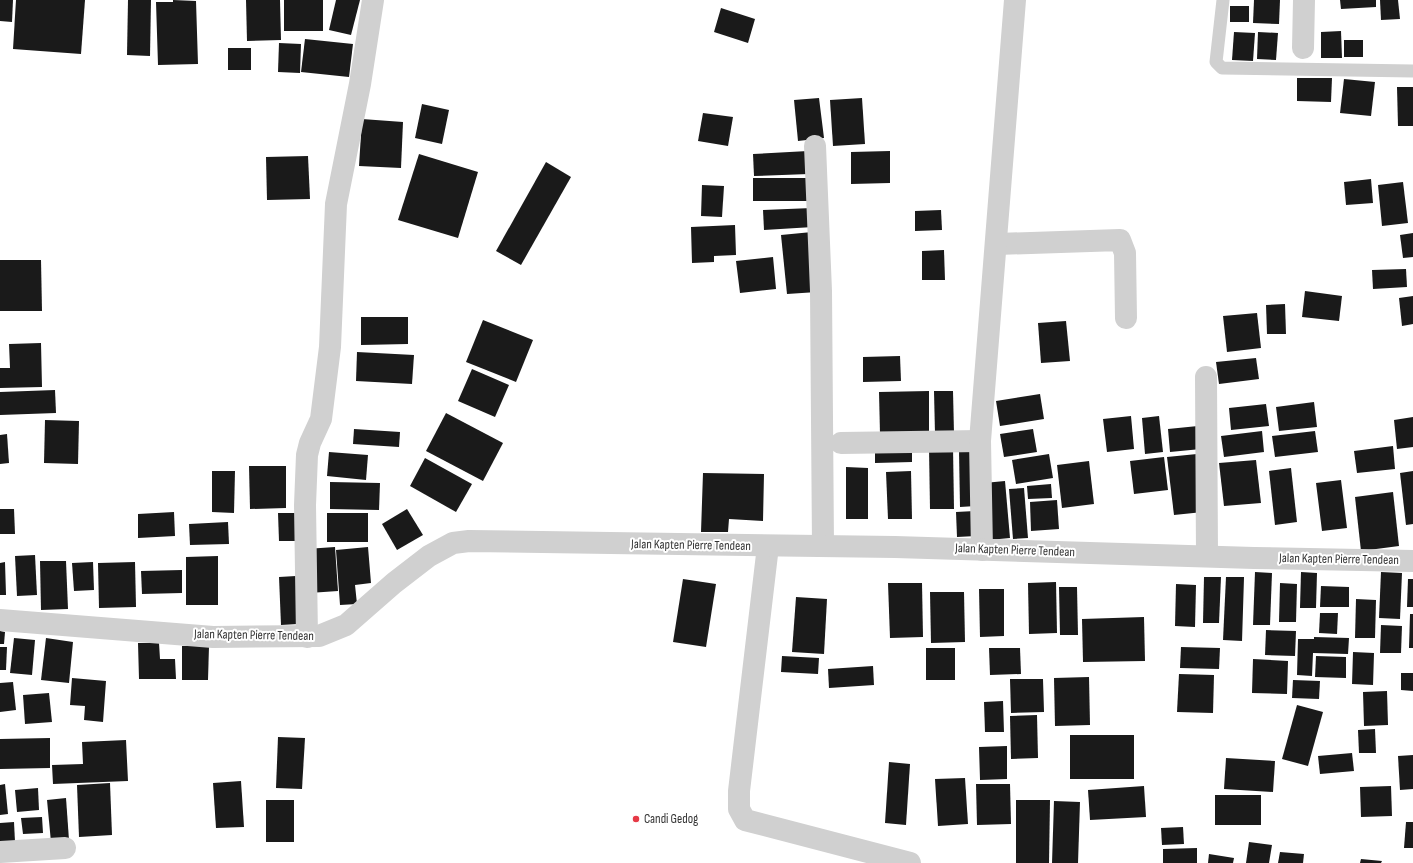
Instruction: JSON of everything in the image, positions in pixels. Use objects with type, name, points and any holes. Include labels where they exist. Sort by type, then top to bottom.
[{"type":"street","points":[[307,638],[305,505],[307,455],[310,442],[321,419],[330,347],[336,204],[360,84],[373,0]]},
{"type":"street","points":[[982,550],[980,441],[997,244],[1015,0]]},
{"type":"street","points":[[1303,48],[1304,0]]},
{"type":"street","points":[[815,146],[821,291],[823,546]]},
{"type":"street","points":[[997,244],[1120,240],[1125,253],[1126,318]]},
{"type":"street","points":[[1206,377],[1207,556]]},
{"type":"street","points":[[841,443],[980,441]]},
{"type":"street","name":"Jalan Kapten Pierre Tendean","points":[[0,620],[213,637],[307,638],[319,636],[346,626],[394,583],[429,556],[461,542],[823,546],[1413,561]]},
{"type":"street","points":[[768,546],[739,792],[739,810],[745,820],[877,859],[910,863]]},
{"type":"street","points":[[0,852],[65,848]]},
{"type":"lane","points":[[1223,0],[1216,62],[1222,68],[1413,71]]},
{"type":"building","points":[[0,0],[13,0],[12,22],[0,21]]},
{"type":"building","points":[[16,0],[85,0],[81,54],[13,49]]},
{"type":"building","points":[[128,0],[151,0],[150,56],[127,55]]},
{"type":"building","points":[[173,0],[196,1],[198,64],[158,65],[156,2],[173,2]]},
{"type":"building","points":[[246,0],[280,0],[281,40],[247,41]]},
{"type":"building","points":[[284,0],[323,0],[323,31],[284,31]]},
{"type":"building","points":[[336,0],[360,0],[351,35],[329,30]]},
{"type":"building","points":[[1254,0],[1280,0],[1279,24],[1253,23]]},
{"type":"building","points":[[1340,0],[1376,0],[1376,7],[1341,9]]},
{"type":"building","points":[[1380,0],[1398,0],[1400,19],[1381,20]]},
{"type":"building","points":[[1230,6],[1249,6],[1249,22],[1230,22]]},
{"type":"building","points":[[721,8],[755,19],[748,43],[714,32]]},
{"type":"building","points":[[1341,31],[1342,58],[1321,58],[1321,32]]},
{"type":"building","points":[[1234,32],[1255,33],[1253,61],[1232,60]]},
{"type":"building","points":[[1258,32],[1278,33],[1276,60],[1257,59]]},
{"type":"building","points":[[305,39],[353,44],[349,77],[301,72]]},
{"type":"building","points":[[1344,40],[1363,40],[1363,57],[1344,57]]},
{"type":"building","points":[[279,43],[301,44],[300,73],[278,72]]},
{"type":"building","points":[[228,48],[251,48],[251,70],[228,70]]},
{"type":"building","points":[[1297,78],[1332,78],[1331,102],[1297,101]]},
{"type":"building","points":[[1344,79],[1375,82],[1371,116],[1340,113]]},
{"type":"building","points":[[1397,87],[1413,87],[1413,126],[1398,126]]},
{"type":"building","points":[[819,98],[824,138],[798,141],[794,100]]},
{"type":"building","points":[[862,98],[865,144],[833,146],[830,100]]},
{"type":"building","points":[[422,104],[449,110],[442,144],[415,138]]},
{"type":"building","points":[[703,113],[733,117],[728,146],[698,141]]},
{"type":"building","points":[[362,119],[403,122],[401,168],[359,166]]},
{"type":"building","points":[[808,151],[809,174],[754,176],[753,154]]},
{"type":"building","points":[[890,151],[890,183],[851,184],[851,152]]},
{"type":"building","points":[[419,154],[478,172],[458,238],[398,220]]},
{"type":"building","points":[[308,156],[310,199],[267,200],[266,157]]},
{"type":"building","points":[[546,162],[571,177],[521,265],[496,251]]},
{"type":"building","points":[[753,178],[813,178],[813,201],[753,201]]},
{"type":"building","points":[[1371,179],[1373,203],[1346,205],[1344,182]]},
{"type":"building","points":[[1403,182],[1408,223],[1382,226],[1378,185]]},
{"type":"building","points":[[702,185],[724,186],[722,217],[701,216]]},
{"type":"building","points":[[812,208],[813,227],[764,230],[763,210]]},
{"type":"building","points":[[941,210],[942,230],[915,231],[915,211]]},
{"type":"building","points":[[735,225],[736,255],[714,256],[714,262],[692,263],[691,227]]},
{"type":"building","points":[[812,232],[817,292],[787,294],[781,235]]},
{"type":"building","points":[[1413,233],[1413,257],[1403,258],[1400,235]]},
{"type":"building","points":[[944,250],[945,280],[922,280],[922,251]]},
{"type":"building","points":[[773,257],[776,289],[740,293],[736,261]]},
{"type":"building","points":[[0,260],[41,260],[42,311],[0,311]]},
{"type":"building","points":[[1406,269],[1407,287],[1373,289],[1372,270]]},
{"type":"building","points":[[1305,291],[1342,296],[1339,321],[1302,317]]},
{"type":"building","points":[[1413,296],[1413,324],[1402,326],[1399,298]]},
{"type":"building","points":[[1285,304],[1286,334],[1267,334],[1266,305]]},
{"type":"building","points":[[1257,313],[1261,348],[1227,352],[1223,316]]},
{"type":"building","points":[[361,317],[408,317],[408,344],[361,345]]},
{"type":"building","points":[[483,320],[533,340],[516,382],[466,362]]},
{"type":"building","points":[[1066,321],[1070,361],[1041,363],[1038,323]]},
{"type":"building","points":[[41,343],[42,387],[0,388],[0,368],[10,368],[9,344]]},
{"type":"building","points":[[357,352],[414,355],[412,384],[356,381]]},
{"type":"building","points":[[900,356],[901,381],[863,382],[863,357]]},
{"type":"building","points":[[1256,358],[1259,379],[1219,384],[1216,362]]},
{"type":"building","points":[[472,369],[509,385],[495,417],[458,401]]},
{"type":"building","points":[[55,390],[56,413],[0,415],[0,392]]},
{"type":"building","points":[[929,391],[929,432],[880,434],[879,392]]},
{"type":"building","points":[[934,391],[953,391],[954,434],[935,434]]},
{"type":"building","points":[[1040,394],[1044,419],[1000,426],[996,401]]},
{"type":"building","points":[[1314,402],[1317,427],[1279,431],[1276,407]]},
{"type":"building","points":[[1266,404],[1269,426],[1231,430],[1229,408]]},
{"type":"building","points":[[446,413],[503,443],[483,481],[426,451]]},
{"type":"building","points":[[1131,416],[1134,449],[1107,452],[1103,419]]},
{"type":"building","points":[[1159,416],[1163,452],[1145,454],[1142,418]]},
{"type":"building","points":[[1413,417],[1413,447],[1397,449],[1394,420]]},
{"type":"building","points":[[45,420],[79,421],[78,464],[44,463]]},
{"type":"building","points":[[1198,426],[1201,449],[1170,452],[1168,429]]},
{"type":"building","points":[[354,429],[400,432],[399,447],[353,444]]},
{"type":"building","points":[[1033,429],[1037,452],[1004,457],[1000,434]]},
{"type":"building","points":[[1262,431],[1264,452],[1224,457],[1221,436]]},
{"type":"building","points":[[1315,431],[1318,452],[1275,457],[1272,436]]},
{"type":"building","points":[[7,434],[9,463],[0,464],[0,435]]},
{"type":"building","points":[[1393,446],[1395,469],[1357,473],[1354,451]]},
{"type":"building","points":[[912,447],[912,462],[875,463],[875,448]]},
{"type":"building","points":[[953,447],[954,509],[930,509],[929,448]]},
{"type":"building","points":[[959,451],[975,451],[976,506],[960,507]]},
{"type":"building","points":[[329,452],[368,455],[366,480],[327,476]]},
{"type":"building","points":[[1049,454],[1053,478],[1016,484],[1012,460]]},
{"type":"building","points":[[1197,454],[1203,512],[1174,515],[1167,457]]},
{"type":"building","points":[[1164,457],[1168,490],[1134,494],[1130,461]]},
{"type":"building","points":[[425,458],[472,484],[456,512],[410,486]]},
{"type":"building","points":[[1256,460],[1261,503],[1224,506],[1219,463]]},
{"type":"building","points":[[1089,461],[1094,504],[1062,508],[1057,465]]},
{"type":"building","points":[[249,466],[286,466],[286,508],[250,509]]},
{"type":"building","points":[[846,467],[868,468],[868,519],[846,519]]},
{"type":"building","points":[[1291,468],[1297,522],[1275,525],[1269,471]]},
{"type":"building","points":[[212,471],[235,471],[234,513],[212,512]]},
{"type":"building","points":[[911,471],[912,519],[888,519],[886,472]]},
{"type":"building","points":[[1413,471],[1413,524],[1406,525],[1400,473]]},
{"type":"building","points":[[703,473],[764,474],[763,521],[729,519],[728,532],[701,532]]},
{"type":"building","points":[[1341,480],[1347,528],[1322,531],[1316,483]]},
{"type":"building","points":[[1005,481],[1010,538],[989,540],[984,483]]},
{"type":"building","points":[[330,482],[380,483],[379,510],[330,509]]},
{"type":"building","points":[[1051,484],[1052,498],[1028,499],[1027,486]]},
{"type":"building","points":[[1024,488],[1028,538],[1013,539],[1009,489]]},
{"type":"building","points":[[1393,492],[1399,546],[1361,551],[1355,497]]},
{"type":"building","points":[[1057,500],[1059,529],[1031,531],[1030,502]]},
{"type":"building","points":[[0,509],[14,509],[15,534],[0,534]]},
{"type":"building","points":[[407,509],[423,535],[397,550],[382,524]]},
{"type":"building","points":[[975,511],[976,536],[957,537],[956,512]]},
{"type":"building","points":[[174,512],[175,536],[138,538],[138,514]]},
{"type":"building","points":[[278,513],[296,513],[296,541],[279,541]]},
{"type":"building","points":[[327,513],[368,513],[368,542],[327,542]]},
{"type":"building","points":[[228,522],[229,544],[190,545],[189,524]]},
{"type":"building","points":[[335,547],[338,591],[309,593],[306,549]]},
{"type":"building","points":[[368,547],[371,583],[355,585],[357,604],[340,605],[336,550]]},
{"type":"building","points":[[35,555],[37,595],[17,596],[15,556]]},
{"type":"building","points":[[218,556],[218,605],[186,605],[186,557]]},
{"type":"building","points":[[40,561],[66,561],[68,609],[41,610]]},
{"type":"building","points":[[5,562],[6,595],[0,595],[0,563]]},
{"type":"building","points":[[93,562],[94,590],[74,591],[72,563]]},
{"type":"building","points":[[135,562],[136,607],[99,608],[98,563]]},
{"type":"building","points":[[182,570],[182,593],[142,594],[141,571]]},
{"type":"building","points":[[1255,572],[1272,573],[1270,625],[1253,625]]},
{"type":"building","points":[[1301,572],[1317,573],[1316,608],[1300,608]]},
{"type":"building","points":[[1381,572],[1402,573],[1400,619],[1379,618]]},
{"type":"building","points":[[296,576],[298,624],[281,625],[279,577]]},
{"type":"building","points":[[1204,577],[1221,577],[1219,623],[1203,623]]},
{"type":"building","points":[[1226,577],[1244,577],[1242,641],[1223,640]]},
{"type":"building","points":[[683,579],[716,584],[706,647],[673,642]]},
{"type":"building","points":[[1408,579],[1413,579],[1413,607],[1407,607]]},
{"type":"building","points":[[1056,582],[1057,633],[1029,634],[1028,583]]},
{"type":"building","points":[[888,583],[922,583],[923,637],[890,638]]},
{"type":"building","points":[[1280,583],[1297,584],[1296,622],[1279,622]]},
{"type":"building","points":[[1176,584],[1196,585],[1195,627],[1175,626]]},
{"type":"building","points":[[1321,586],[1349,587],[1349,607],[1320,607]]},
{"type":"building","points":[[1059,587],[1077,587],[1078,635],[1060,635]]},
{"type":"building","points":[[979,589],[1004,589],[1004,636],[980,637]]},
{"type":"building","points":[[930,592],[964,592],[965,642],[931,643]]},
{"type":"building","points":[[796,597],[827,599],[824,654],[792,652]]},
{"type":"building","points":[[1356,599],[1376,600],[1375,638],[1355,638]]},
{"type":"building","points":[[1320,613],[1338,613],[1337,634],[1319,633]]},
{"type":"building","points":[[1410,614],[1413,614],[1413,648],[1409,648]]},
{"type":"building","points":[[1144,617],[1145,661],[1083,662],[1082,619]]},
{"type":"building","points":[[1381,625],[1402,626],[1401,653],[1380,653]]},
{"type":"building","points":[[1266,630],[1296,631],[1295,656],[1265,655]]},
{"type":"building","points":[[0,631],[5,632],[4,644],[0,644]]},
{"type":"building","points":[[1314,637],[1349,638],[1348,654],[1313,653],[1312,676],[1297,675],[1298,639],[1314,639]]},
{"type":"building","points":[[14,638],[35,640],[32,675],[10,673]]},
{"type":"building","points":[[46,638],[73,642],[69,683],[41,680]]},
{"type":"building","points":[[138,643],[159,643],[160,659],[175,659],[176,679],[139,679]]},
{"type":"building","points":[[182,646],[209,646],[208,680],[182,680]]},
{"type":"building","points":[[0,647],[7,647],[6,670],[0,670]]},
{"type":"building","points":[[1181,647],[1220,648],[1219,669],[1180,668]]},
{"type":"building","points":[[926,648],[955,648],[955,680],[926,680]]},
{"type":"building","points":[[989,648],[1020,648],[1021,674],[990,675]]},
{"type":"building","points":[[1353,652],[1374,653],[1373,685],[1352,684]]},
{"type":"building","points":[[782,656],[819,658],[818,674],[781,672]]},
{"type":"building","points":[[1316,656],[1346,657],[1346,678],[1315,677]]},
{"type":"building","points":[[1253,659],[1288,661],[1287,694],[1252,693]]},
{"type":"building","points":[[873,666],[874,685],[829,688],[828,669]]},
{"type":"building","points":[[1401,673],[1413,673],[1413,691],[1401,690]]},
{"type":"building","points":[[1179,674],[1214,675],[1213,713],[1177,712]]},
{"type":"building","points":[[1089,677],[1090,725],[1055,726],[1054,678]]},
{"type":"building","points":[[72,678],[106,681],[103,722],[84,720],[85,706],[70,705]]},
{"type":"building","points":[[1010,679],[1043,679],[1044,712],[1011,713]]},
{"type":"building","points":[[1293,680],[1320,681],[1319,699],[1292,698]]},
{"type":"building","points":[[13,682],[16,710],[0,712],[0,683]]},
{"type":"building","points":[[1387,691],[1388,725],[1364,726],[1363,692]]},
{"type":"building","points":[[49,693],[52,722],[25,724],[23,695]]},
{"type":"building","points":[[1003,701],[1004,732],[985,732],[984,702]]},
{"type":"building","points":[[1297,705],[1323,712],[1308,766],[1282,759]]},
{"type":"building","points":[[1037,715],[1038,758],[1011,759],[1010,716]]},
{"type":"building","points":[[1375,729],[1376,753],[1359,753],[1358,730]]},
{"type":"building","points":[[1070,735],[1134,735],[1134,779],[1070,779]]},
{"type":"building","points":[[278,737],[305,738],[302,789],[276,788]]},
{"type":"building","points":[[50,738],[50,768],[0,769],[0,739]]},
{"type":"building","points":[[126,740],[128,781],[53,784],[52,765],[83,764],[82,742]]},
{"type":"building","points":[[1007,746],[1007,779],[980,780],[979,747]]},
{"type":"building","points":[[1352,753],[1354,771],[1320,774],[1318,756]]},
{"type":"building","points":[[1413,755],[1413,789],[1400,790],[1398,756]]},
{"type":"building","points":[[1226,758],[1275,761],[1273,792],[1224,789]]},
{"type":"building","points":[[889,762],[910,764],[906,825],[885,823]]},
{"type":"building","points":[[965,778],[968,824],[938,826],[935,779]]},
{"type":"building","points":[[241,781],[244,827],[216,828],[213,783]]},
{"type":"building","points":[[110,783],[112,835],[79,837],[77,785]]},
{"type":"building","points":[[5,784],[8,814],[0,815],[0,785]]},
{"type":"building","points":[[976,784],[1010,784],[1011,824],[977,825]]},
{"type":"building","points":[[1144,786],[1146,817],[1090,820],[1088,790]]},
{"type":"building","points":[[1391,786],[1392,816],[1361,817],[1360,787]]},
{"type":"building","points":[[38,788],[39,810],[17,812],[15,790]]},
{"type":"building","points":[[1215,795],[1261,795],[1261,825],[1215,825]]},
{"type":"building","points":[[66,798],[69,840],[51,842],[47,800]]},
{"type":"building","points":[[266,800],[294,800],[294,842],[266,842]]},
{"type":"building","points":[[1016,800],[1050,800],[1049,863],[1016,863]]},
{"type":"building","points":[[1054,801],[1080,802],[1078,863],[1052,863]]},
{"type":"building","points":[[42,817],[43,833],[23,834],[21,818]]},
{"type":"building","points":[[14,822],[15,842],[0,843],[0,823]]},
{"type":"building","points":[[1406,822],[1413,822],[1413,848],[1404,848]]},
{"type":"building","points":[[1183,827],[1184,844],[1162,845],[1161,828]]},
{"type":"building","points":[[1249,842],[1272,845],[1269,863],[1246,863]]},
{"type":"building","points":[[1197,848],[1197,863],[1163,863],[1163,849]]},
{"type":"building","points":[[1280,852],[1304,854],[1303,863],[1278,863]]},
{"type":"building","points":[[1209,854],[1234,858],[1233,863],[1208,863]]},
{"type":"building","points":[[1361,859],[1382,861],[1381,863],[1360,863]]},
{"type":"place","name":"Candi Gedog","points":[[636,819]]}]
